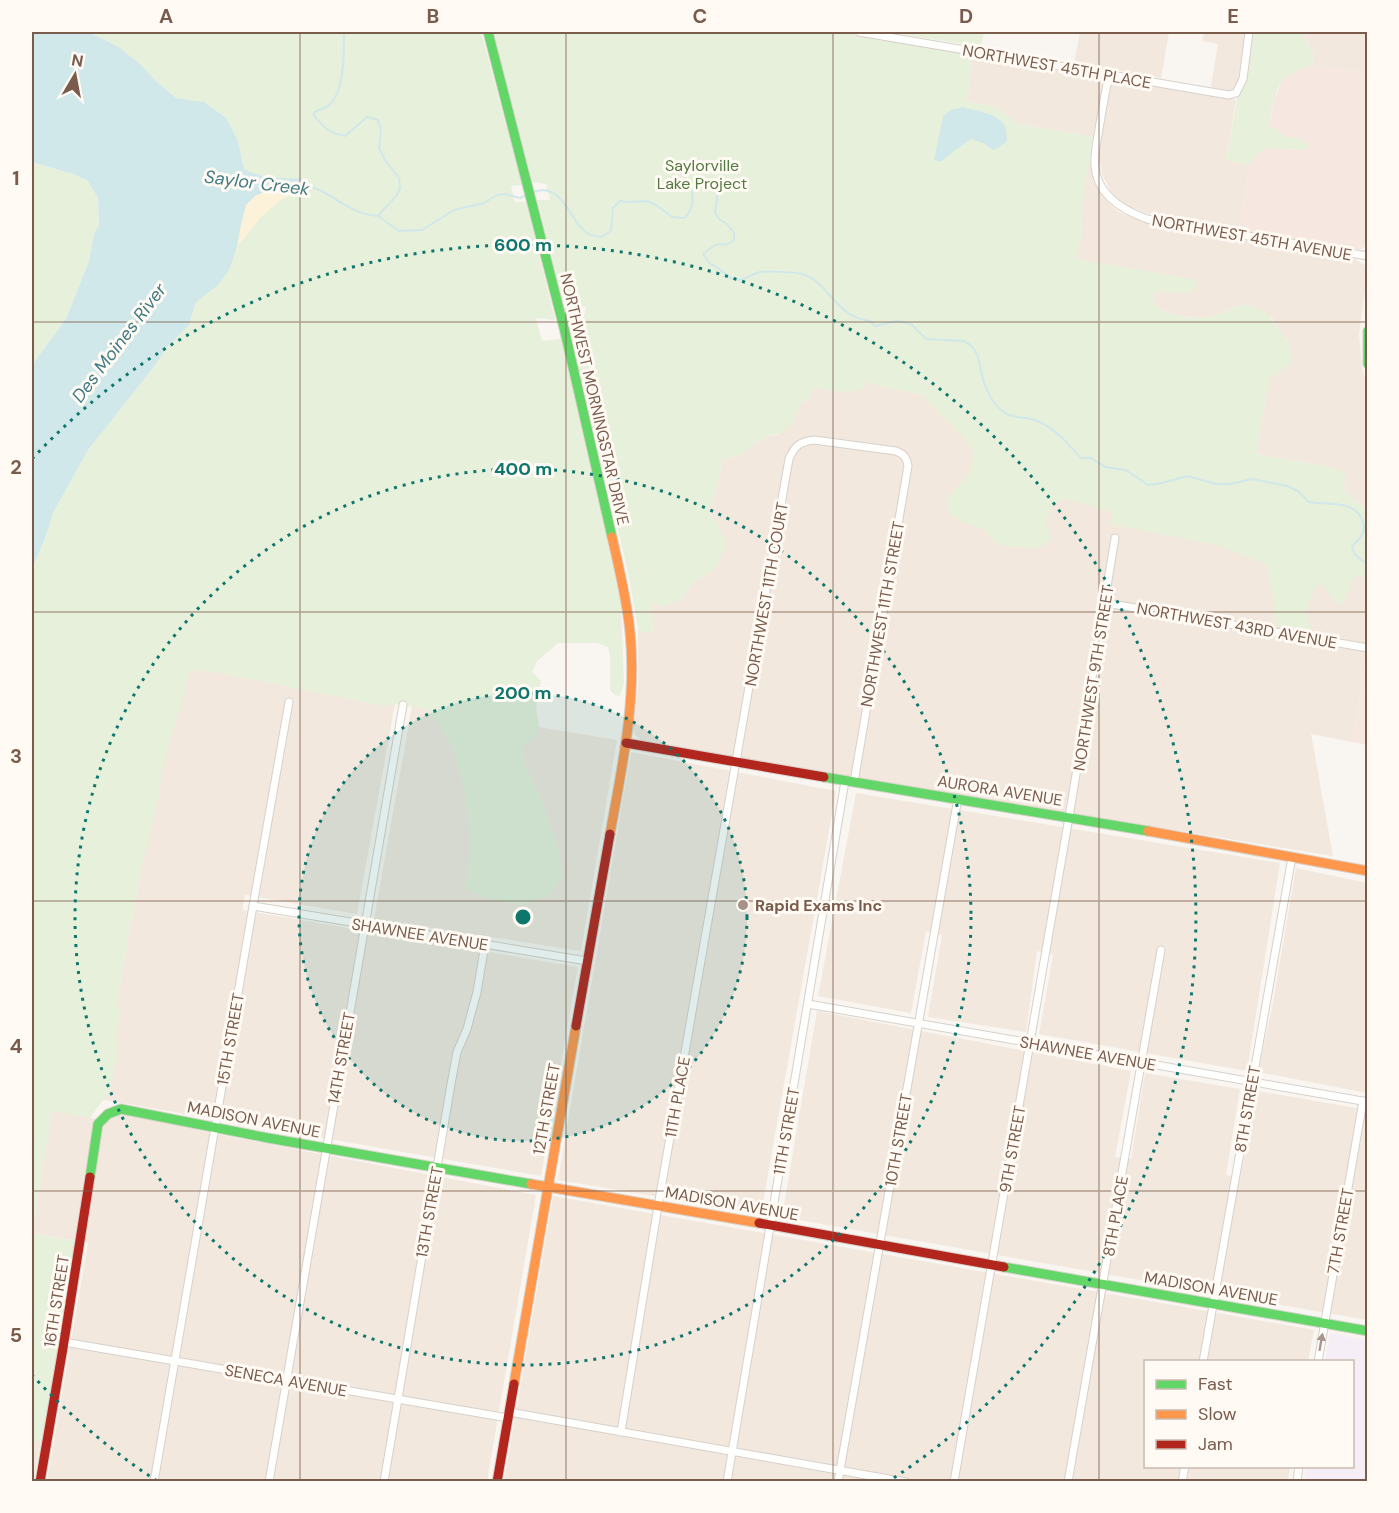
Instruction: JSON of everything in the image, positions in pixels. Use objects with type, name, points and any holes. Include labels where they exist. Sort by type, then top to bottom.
[{"type":"street","name":"NORTHWEST MORNINGSTAR DRIVE","points":[[488,32],[565,331],[629,614],[632,666],[630,717],[626,743]]},
{"type":"street","name":"NORTHWEST 45TH PLACE","points":[[859,32],[1229,95],[1236,93],[1241,85],[1250,32]]},
{"type":"street","name":"NORTHWEST 45TH AVENUE","points":[[1108,75],[1095,166],[1101,187],[1108,196],[1130,213],[1147,219],[1368,256]]},
{"type":"street","points":[[1368,331],[1368,364]]},
{"type":"street","name":"NORTHWEST 11TH STREET","points":[[814,440],[896,451],[905,456],[908,466],[850,782]]},
{"type":"street","name":"NORTHWEST 11TH COURT","points":[[736,763],[789,459],[798,444],[814,440]]},
{"type":"street","name":"NORTHWEST 9TH STREET","points":[[1069,817],[1115,538]]},
{"type":"street","name":"NORTHWEST 43RD AVENUE","points":[[1106,603],[1368,648]]},
{"type":"street","name":"15TH STREET","points":[[153,1482],[290,702]]},
{"type":"street","name":"14TH STREET","points":[[269,1482],[403,705]]},
{"type":"street","name":"AURORA AVENUE","points":[[626,743],[1069,817],[1368,871]]},
{"type":"street","name":"12TH STREET","points":[[497,1482],[626,743]]},
{"type":"street","name":"11TH PLACE","points":[[621,1432],[658,1206],[736,763]]},
{"type":"street","name":"11TH STREET","points":[[727,1482],[808,1004],[850,782]]},
{"type":"street","name":"10TH STREET","points":[[838,1482],[958,798]]},
{"type":"street","name":"9TH STREET","points":[[954,1482],[1069,817]]},
{"type":"street","name":"8TH STREET","points":[[1203,1360],[1292,857]]},
{"type":"street","name":"SHAWNEE AVENUE","points":[[253,906],[587,961]]},
{"type":"street","name":"13TH STREET","points":[[384,1482],[457,1052],[470,1020],[477,992],[484,944]]},
{"type":"street","name":"8TH PLACE","points":[[1068,1482],[1161,950]]},
{"type":"street","name":"SHAWNEE AVENUE","points":[[808,1004],[1365,1102]]},
{"type":"street","name":"7TH STREET","points":[[1318,1360],[1365,1102]]},
{"type":"street","name":"MADISON AVENUE","points":[[99,1124],[105,1114],[121,1109],[326,1148],[1368,1331]]},
{"type":"street","name":"16TH STREET","points":[[40,1482],[99,1124]]},
{"type":"street","name":"SENECA AVENUE","points":[[64,1342],[398,1399],[621,1432],[906,1482]]},
{"type":"shaded area","points":[[1080,32],[1169,32],[1161,78],[1074,63]]},
{"type":"shaded area","points":[[1204,32],[1247,32],[1241,77],[1234,90],[1211,87],[1218,44],[1202,41]]},
{"type":"shaded area","points":[[1305,32],[1367,32],[1367,73],[1312,65],[1313,53],[1304,36]]},
{"type":"shaded area","points":[[973,54],[1096,76],[1101,81],[1102,88],[1093,137],[1018,124],[994,106],[967,102]]},
{"type":"shaded area","points":[[1312,65],[1367,73],[1367,244],[1362,249],[1239,229],[1249,165],[1257,155],[1267,148],[1304,150],[1302,140],[1286,136],[1269,127],[1274,99],[1283,79],[1296,70]]},
{"type":"shaded area","points":[[1117,80],[1236,100],[1226,160],[1249,165],[1239,229],[1147,213],[1125,205],[1111,192],[1102,174],[1099,155],[1111,85]]},
{"type":"shaded area","points":[[1089,154],[1094,183],[1103,197],[1117,211],[1145,223],[1352,257],[1366,266],[1367,276],[1359,334],[1362,368],[1368,385],[1367,510],[1345,492],[1344,481],[1330,467],[1256,454],[1270,376],[1289,366],[1288,341],[1272,318],[1237,306],[1218,315],[1200,319],[1177,316],[1156,307],[1152,295],[1159,291],[1176,293],[1074,257],[1082,237],[1081,214]]},
{"type":"shaded area","points":[[864,382],[923,395],[1367,574],[1367,650],[1352,742],[1311,734],[1333,856],[820,773],[641,740],[634,734],[638,690],[638,628],[643,632],[654,632],[650,601],[681,600],[694,582],[717,567],[719,527],[709,511],[718,483],[722,460],[742,454],[766,436],[777,435],[793,422],[800,405],[810,397],[813,387],[845,392]]},
{"type":"shaded area","points":[[1367,650],[1367,745],[1352,742]]},
{"type":"shaded area","points":[[179,662],[395,704],[357,914],[245,895],[242,910],[578,967],[541,1176],[99,1099]]},
{"type":"shaded area","points":[[412,706],[617,740],[581,951],[374,919]]},
{"type":"shaded area","points":[[631,752],[836,791],[761,1214],[558,1180]]},
{"type":"shaded area","points":[[856,793],[1280,863],[1247,1071],[1039,1034],[1053,955],[1037,951],[1026,1032],[928,1017],[942,935],[926,931],[911,1013],[818,996]]},
{"type":"shaded area","points":[[1296,868],[1367,883],[1367,1093],[1258,1072],[1272,1008]]},
{"type":"shaded area","points":[[817,1011],[1131,1071],[1115,1157],[1131,1159],[1145,1073],[1240,1089],[1226,1175],[1240,1178],[1258,1091],[1367,1110],[1367,1320],[782,1217]]},
{"type":"shaded area","points":[[52,1110],[108,1121],[121,1113],[220,1135],[536,1195],[487,1481],[47,1481],[88,1243],[32,1233]]},
{"type":"shaded area","points":[[553,1196],[1314,1330],[1308,1360],[1144,1360],[1144,1468],[1290,1468],[1288,1481],[504,1482]]},
{"type":"shaded area","points":[[1330,1333],[1367,1340],[1367,1481],[1304,1481],[1306,1468],[1354,1468],[1354,1360],[1325,1360]]},
{"type":"shaded area","points":[[41,1439],[34,1481],[32,1481],[32,1440]]},
{"type":"green space","points":[[89,32],[481,32],[522,185],[511,186],[515,202],[526,202],[555,320],[536,318],[542,341],[561,339],[621,607],[624,683],[620,696],[610,690],[608,647],[597,643],[558,643],[537,661],[532,672],[541,681],[536,708],[539,727],[536,736],[522,747],[527,769],[542,800],[558,848],[563,875],[550,895],[522,905],[489,899],[465,888],[469,833],[461,777],[448,739],[426,709],[395,704],[384,706],[210,671],[191,670],[163,766],[159,795],[138,885],[116,1007],[121,1011],[116,1033],[117,1062],[108,1093],[90,1118],[52,1111],[32,1233],[32,569],[53,513],[88,450],[192,317],[196,302],[240,229],[269,190],[303,187],[300,178],[271,177],[244,169],[238,141],[204,102],[176,98],[119,47]]},
{"type":"green space","name":"Saylorville Lake Project","points":[[493,32],[839,32],[973,54],[967,102],[994,106],[1018,124],[1093,137],[1081,214],[1082,237],[1074,257],[1192,279],[1198,285],[1191,292],[1159,291],[1152,295],[1156,307],[1172,314],[1187,318],[1203,318],[1246,305],[1263,311],[1274,322],[1289,344],[1292,358],[1289,366],[1270,377],[1256,454],[1330,467],[1345,472],[1345,492],[1367,510],[1367,578],[1356,575],[1342,605],[1334,600],[1323,585],[1316,586],[1307,613],[1312,631],[1275,626],[1274,602],[1266,565],[1221,546],[1114,525],[1111,521],[1111,512],[1066,498],[1053,505],[1045,522],[1052,540],[1035,549],[998,544],[983,529],[965,523],[949,513],[946,500],[971,471],[973,452],[962,435],[923,395],[864,382],[865,387],[852,391],[840,392],[813,388],[810,397],[800,405],[793,422],[783,433],[766,436],[742,454],[722,460],[718,483],[709,511],[726,544],[717,567],[694,582],[681,600],[664,607],[651,602],[654,633],[643,632],[638,628],[623,550],[584,397],[567,319],[570,315],[584,317],[586,307],[564,302],[562,297],[537,200],[550,200],[546,184],[532,182]]},
{"type":"green space","points":[[889,32],[984,32],[981,47]]},
{"type":"green space","points":[[1247,32],[1305,32],[1304,36],[1313,54],[1312,65],[1291,75],[1279,87],[1275,94],[1269,126],[1286,136],[1302,140],[1309,146],[1304,150],[1267,148],[1249,165],[1226,160]]},
{"type":"green space","points":[[32,163],[87,180],[98,198],[99,226],[94,234],[89,261],[66,319],[32,365]]},
{"type":"green space","points":[[32,1233],[74,1241],[74,1251],[45,1428],[41,1439],[32,1444]]},
{"type":"sand","points":[[303,187],[281,200],[262,216],[237,247],[246,205],[255,196],[269,190]]},
{"type":"water","name":"Des Moines River","points":[[32,32],[89,32],[119,47],[176,98],[204,102],[226,118],[238,141],[244,169],[271,177],[300,178],[303,187],[269,190],[255,196],[246,205],[237,247],[229,270],[218,285],[196,302],[189,325],[168,346],[88,450],[53,513],[32,569],[32,365],[66,319],[89,261],[94,234],[99,226],[98,198],[87,180],[32,163]]},
{"type":"water","points":[[963,107],[989,114],[1002,122],[1005,126],[1007,141],[993,150],[972,139],[940,162],[934,160],[943,116],[951,110]]},
{"type":"waterway","name":"Saylor Creek","points":[[301,184],[320,190],[356,211],[378,216],[397,195],[400,188],[399,178],[379,148],[381,130],[378,120],[367,117],[345,136],[327,129],[314,115],[314,112],[328,106],[338,92],[341,82],[344,32]]},
{"type":"waterway","points":[[533,192],[543,190],[552,192],[559,197],[581,227],[589,234],[601,237],[611,231],[613,208],[620,201],[647,201],[672,217],[685,218],[692,206],[692,192],[699,182],[710,181],[717,187],[715,212],[734,233],[734,240],[728,244],[715,245],[703,254],[710,264],[730,278],[741,280],[763,272],[802,274],[820,284],[848,313],[870,321],[875,326],[897,321],[911,324],[926,339],[964,341],[977,355],[988,391],[1004,412],[1048,426],[1081,458],[1091,458],[1105,467],[1126,470],[1148,485],[1187,476],[1216,484],[1230,484],[1252,479],[1287,486],[1298,491],[1309,502],[1348,506],[1359,515],[1364,526],[1362,536],[1352,546],[1354,552],[1357,557],[1368,564]]},
{"type":"waterway","points":[[378,216],[399,231],[422,230],[454,210],[484,203],[497,195],[505,194],[520,198],[528,194]]},
{"type":"traffic: fast","points":[[488,32],[564,328],[612,537]]},
{"type":"traffic: fast","points":[[1368,331],[1368,364]]},
{"type":"traffic: fast","points":[[824,777],[1148,831]]},
{"type":"traffic: fast","points":[[90,1177],[98,1124],[108,1114],[121,1109],[268,1138],[531,1184]]},
{"type":"traffic: fast","points":[[1004,1267],[1368,1331]]},
{"type":"traffic: slow","points":[[610,834],[627,733],[632,683],[629,620],[612,537]]},
{"type":"traffic: slow","points":[[1148,831],[1368,871]]},
{"type":"traffic: slow","points":[[514,1384],[576,1026]]},
{"type":"traffic: slow","points":[[531,1184],[759,1223]]},
{"type":"traffic: jam","points":[[626,743],[824,777]]},
{"type":"traffic: jam","points":[[576,1026],[610,834]]},
{"type":"traffic: jam","points":[[40,1482],[90,1177]]},
{"type":"traffic: jam","points":[[759,1223],[1004,1267]]},
{"type":"traffic: jam","points":[[497,1482],[514,1384]]},
{"type":"place","name":"Rapid Exams Inc","points":[[743,905]]}]
